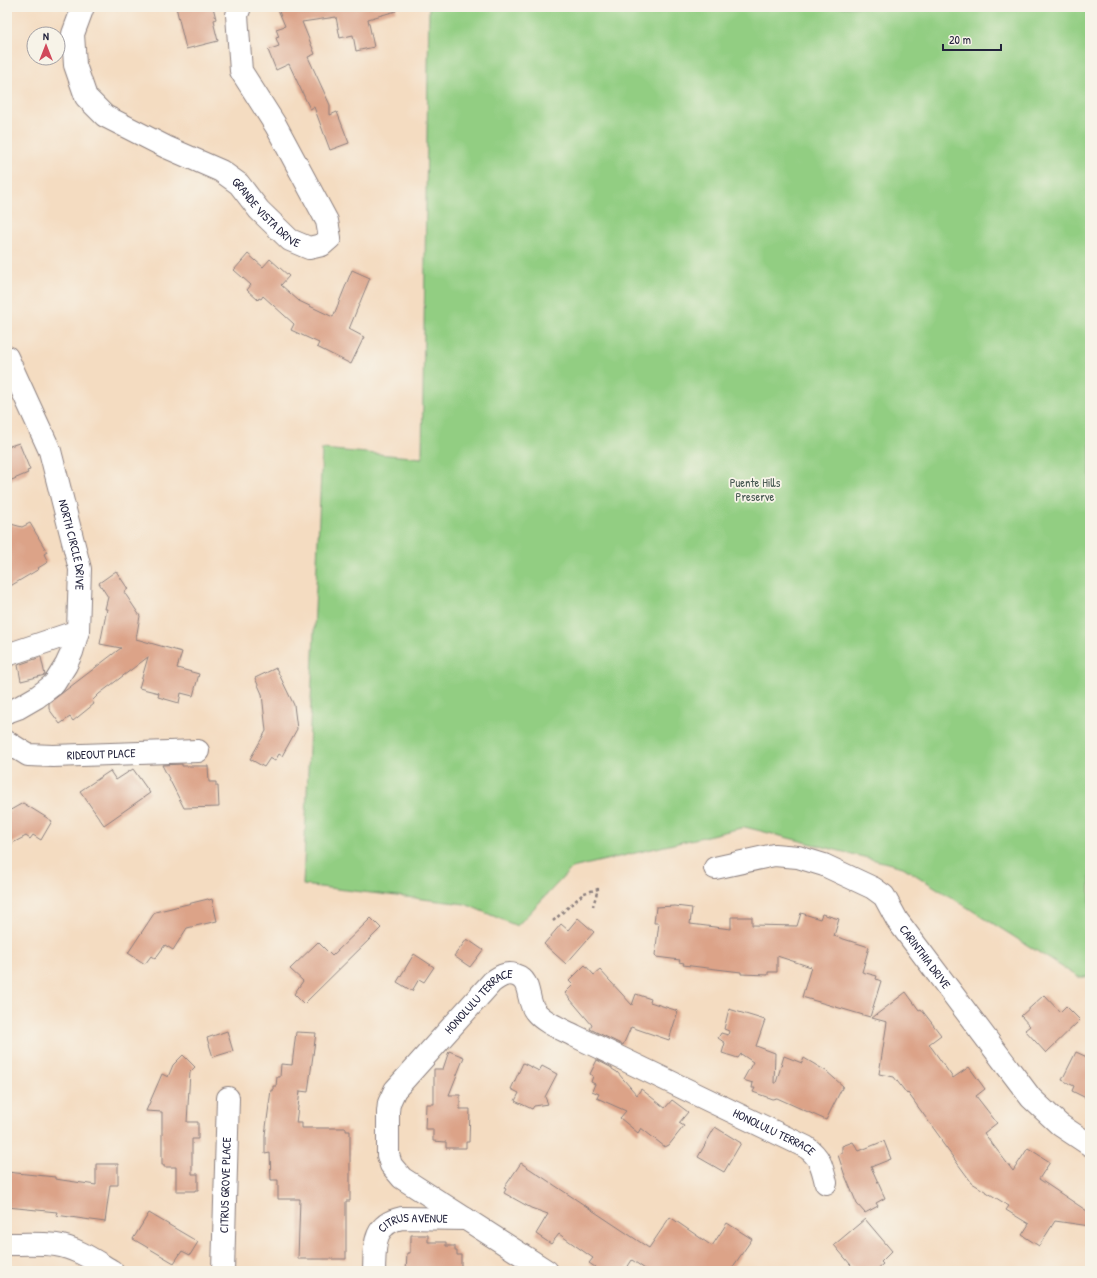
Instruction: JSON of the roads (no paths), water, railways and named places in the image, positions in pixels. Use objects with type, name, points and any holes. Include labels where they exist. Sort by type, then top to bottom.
[{"type":"street","name":"GRANDE VISTA DRIVE","points":[[83,7],[72,34],[75,65],[86,97],[105,116],[166,147],[221,171],[239,184],[259,210],[290,240],[309,248],[322,245],[330,238],[327,221],[276,126],[241,71],[237,15],[240,7]]},
{"type":"street","name":"NORTH CIRCLE DRIVE","points":[[7,357],[50,451],[80,569],[78,631],[72,652],[66,665],[54,684],[37,697],[18,708],[7,712]]},
{"type":"street","points":[[7,655],[78,631]]},
{"type":"street","name":"RIDEOUT PLACE","points":[[7,742],[28,755],[53,756],[198,751]]},
{"type":"street","name":"CARINTHIA DRIVE","points":[[715,868],[774,855],[786,856],[824,865],[873,888],[884,896],[897,920],[1031,1098],[1060,1125],[1090,1145]]},
{"type":"street","name":"HONOLULU TERRACE","points":[[547,1271],[402,1178],[390,1166],[388,1155],[389,1103],[395,1090],[492,982],[506,974],[513,974],[523,980],[526,984],[532,1007],[538,1015],[545,1020],[811,1151],[820,1161],[826,1183]]},
{"type":"street","name":"CITRUS GROVE PLACE","points":[[223,1271],[228,1098]]},
{"type":"street","name":"CITRUS AVENUE","points":[[374,1271],[375,1244],[379,1233],[385,1225],[392,1220],[402,1218],[466,1219]]},
{"type":"street","points":[[7,1244],[57,1245],[87,1256],[112,1271]]},
{"type":"park label","name":"Puente Hills Preserve","points":[[755,490]]}]
